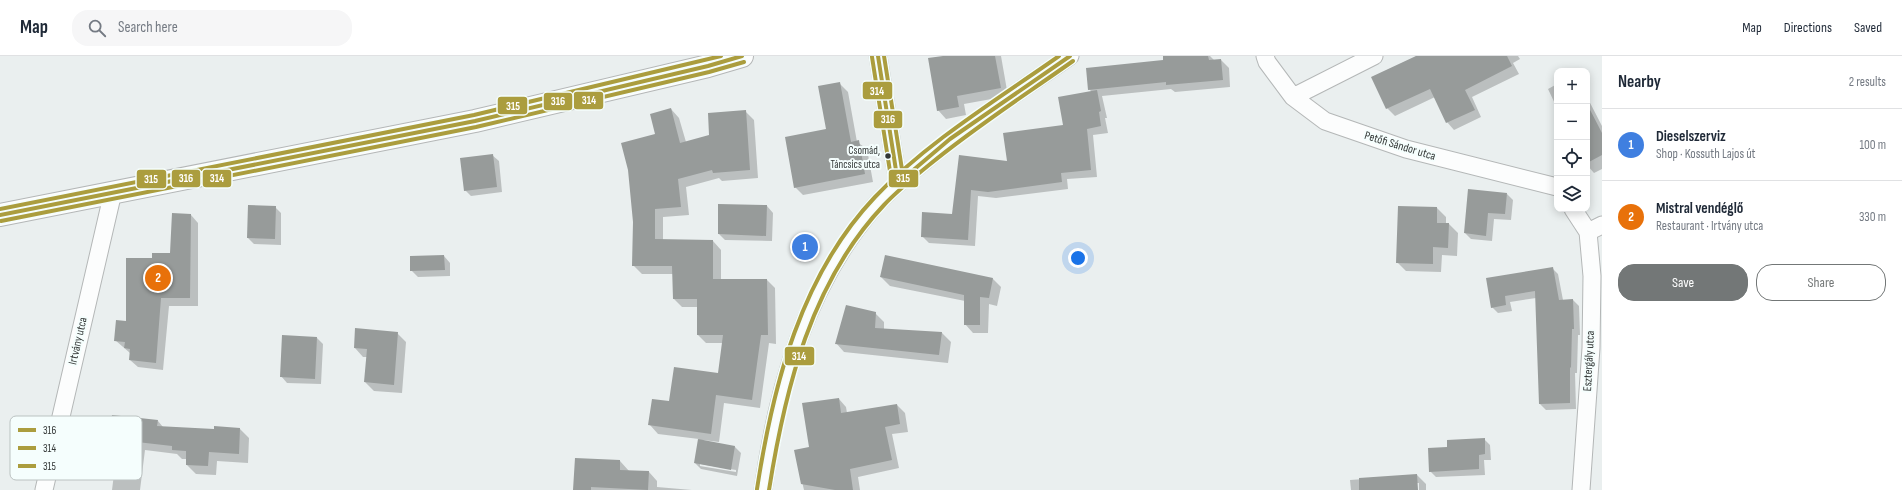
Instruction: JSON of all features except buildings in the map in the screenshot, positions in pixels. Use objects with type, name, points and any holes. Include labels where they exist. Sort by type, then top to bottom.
[{"type":"main road","points":[[0,215],[475,121],[708,66],[742,56]]},
{"type":"street","points":[[878,56],[898,183]]},
{"type":"street","points":[[763,490],[783,387],[805,320],[837,257],[874,207],[898,183],[950,139],[1070,56]]},
{"type":"street","points":[[1293,97],[1374,56]]},
{"type":"street","name":"Petőfi Sándor utca","points":[[1265,58],[1293,97],[1325,121],[1399,147],[1554,186]]},
{"type":"street","name":"Irtvány utca","points":[[61,416],[113,192]]},
{"type":"street","points":[[1576,212],[1595,228]]},
{"type":"street","name":"Esztergály utca","points":[[1581,490],[1591,348],[1592,276],[1595,228]]},
{"type":"street","name":"Irtvány utca","points":[[44,490],[46,480]]},
{"type":"transit line","name":"315","points":[[0,209],[474,115],[721,56]]},
{"type":"transit line","name":"316","points":[[0,215],[475,121],[708,66],[742,56]]},
{"type":"transit line","name":"316","points":[[878,56],[898,183]]},
{"type":"transit line","name":"315","points":[[884,56],[904,182]]},
{"type":"transit line","name":"315","points":[[757,489],[772,410],[794,333],[809,296],[828,261],[849,228],[875,197],[917,158],[964,122],[1059,56]]},
{"type":"transit line","name":"316","points":[[898,183],[950,139],[1070,56]]},
{"type":"transit line","name":"314","points":[[872,57],[892,184]]},
{"type":"transit line","name":"314","points":[[769,490],[783,414],[805,338],[820,302],[837,268],[859,235],[889,200],[946,151],[982,124],[1073,61]]},
{"type":"transit line","name":"314","points":[[1,221],[476,127],[709,72],[744,62]]},
{"type":"place","name":"Csomád, Táncsics utca","points":[[888,156]]},
{"type":"place","name":"Dieselszerviz","points":[[805,247]]},
{"type":"place","name":"Mistral vendéglő","points":[[158,278]]}]
